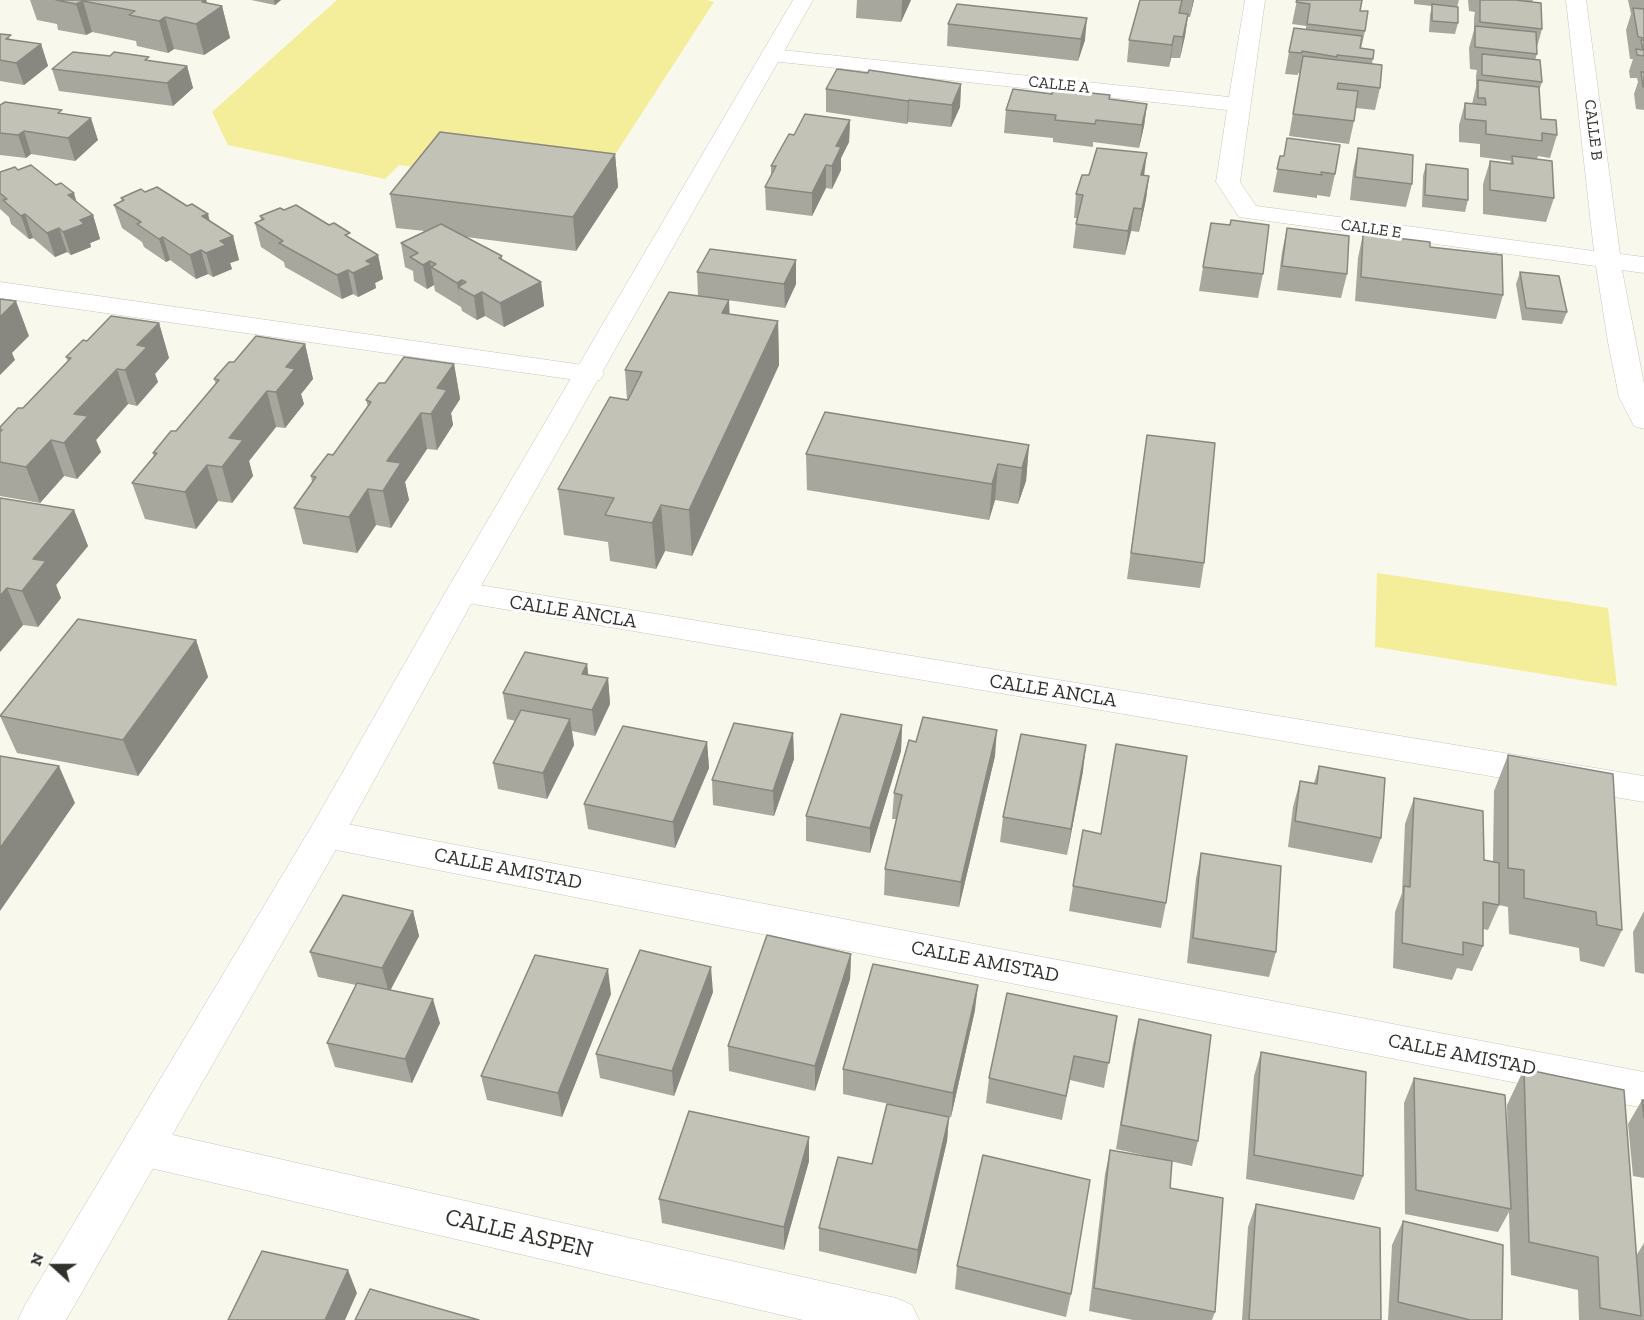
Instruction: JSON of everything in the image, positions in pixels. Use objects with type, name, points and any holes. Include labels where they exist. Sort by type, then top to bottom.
[{"type":"street","points":[[41,1320],[326,834],[803,0]]},
{"type":"street","points":[[1240,105],[1255,0]]},
{"type":"street","name":"CALLE B","points":[[1576,0],[1608,260],[1621,342],[1633,397],[1644,420]]},
{"type":"street","name":"CALLE A","points":[[772,55],[1240,105]]},
{"type":"street","name":"CALLE E","points":[[1240,105],[1228,182],[1248,212],[1644,265]]},
{"type":"street","points":[[0,290],[590,374]]},
{"type":"street","name":"CALLE ANCLA","points":[[462,593],[1644,789]]},
{"type":"street","name":"CALLE AMISTAD","points":[[326,834],[1644,1090]]},
{"type":"street","name":"CALLE ASPEN","points":[[142,1147],[896,1320]]},
{"type":"shaded area","points":[[337,0],[706,0],[714,2],[598,181],[435,170],[399,165],[385,179],[228,145],[212,112]]},
{"type":"shaded area","points":[[1377,573],[1608,608],[1617,686],[1375,647]]},
{"type":"building","points":[[56,0],[206,0],[202,2],[222,6],[196,24],[165,17],[159,21],[129,15],[135,11],[83,1],[76,4]]},
{"type":"building","points":[[1140,0],[1182,0],[1179,13],[1188,14],[1183,37],[1174,36],[1172,45],[1129,40]]},
{"type":"building","points":[[1297,0],[1362,0],[1360,11],[1368,11],[1365,31],[1307,24],[1310,4],[1296,2]]},
{"type":"building","points":[[1480,0],[1541,3],[1542,29],[1480,22]]},
{"type":"building","points":[[957,4],[1087,18],[1081,39],[948,24]]},
{"type":"building","points":[[1432,4],[1458,7],[1458,23],[1432,21]]},
{"type":"building","points":[[1633,8],[1644,9],[1644,38],[1638,37]]},
{"type":"building","points":[[1475,26],[1536,32],[1537,54],[1475,47]]},
{"type":"building","points":[[1294,28],[1362,36],[1360,48],[1374,50],[1373,59],[1337,55],[1337,57],[1302,51],[1302,53],[1289,52]]},
{"type":"building","points":[[0,34],[11,35],[6,39],[41,44],[16,63],[0,60]]},
{"type":"building","points":[[1641,40],[1644,40],[1644,56],[1637,55],[1636,49],[1643,50]]},
{"type":"building","points":[[73,52],[110,56],[114,52],[149,57],[145,60],[187,66],[167,83],[52,69]]},
{"type":"building","points":[[1482,54],[1540,60],[1542,82],[1482,75]]},
{"type":"building","points":[[1303,56],[1382,65],[1380,88],[1338,83],[1337,89],[1358,91],[1354,121],[1293,114]]},
{"type":"building","points":[[837,69],[868,73],[869,70],[961,84],[952,105],[908,101],[826,89]]},
{"type":"building","points":[[1641,72],[1644,72],[1644,87],[1643,87]]},
{"type":"building","points":[[1478,80],[1539,87],[1541,119],[1556,120],[1557,135],[1542,133],[1542,141],[1486,134],[1486,121],[1465,119],[1465,103],[1486,105],[1485,98],[1478,98]]},
{"type":"building","points":[[1013,89],[1052,94],[1053,89],[1110,95],[1109,99],[1147,104],[1142,125],[1096,120],[1095,124],[1055,120],[1056,115],[1006,110]]},
{"type":"building","points":[[5,102],[62,110],[58,113],[91,118],[68,138],[24,131],[18,135],[0,133],[0,105]]},
{"type":"building","points":[[805,114],[850,120],[836,146],[841,147],[832,166],[826,165],[812,193],[765,187],[776,166],[771,166],[789,134],[794,135]]},
{"type":"building","points":[[440,132],[615,154],[573,217],[390,194]]},
{"type":"building","points":[[1287,138],[1340,145],[1335,174],[1321,172],[1322,175],[1277,169],[1280,156],[1284,156]]},
{"type":"building","points":[[1097,148],[1147,153],[1141,175],[1149,176],[1142,209],[1134,208],[1128,231],[1076,224],[1083,195],[1076,194],[1082,175],[1089,175]]},
{"type":"building","points":[[1358,148],[1413,155],[1412,184],[1355,177]]},
{"type":"building","points":[[1512,156],[1552,161],[1554,198],[1490,190],[1490,161],[1513,164]]},
{"type":"building","points":[[1426,164],[1468,169],[1468,200],[1425,195]]},
{"type":"building","points":[[31,165],[56,185],[61,183],[74,193],[68,195],[93,215],[80,220],[84,224],[63,232],[59,228],[47,233],[25,214],[21,216],[3,200],[7,199],[0,193],[0,172],[15,167],[18,170]]},
{"type":"building","points":[[157,187],[187,206],[192,204],[208,214],[202,216],[233,236],[220,241],[226,245],[206,253],[201,250],[190,255],[163,237],[159,239],[137,224],[141,222],[114,205],[124,200],[121,198],[141,189],[145,192]]},
{"type":"building","points":[[296,205],[329,225],[334,223],[350,233],[345,235],[378,255],[366,261],[372,264],[353,273],[348,270],[337,275],[279,243],[283,241],[255,223],[264,219],[260,216],[280,208],[284,210]]},
{"type":"building","points":[[1231,220],[1269,225],[1263,274],[1203,267],[1211,223],[1230,225]]},
{"type":"building","points":[[441,224],[502,256],[499,258],[541,282],[500,303],[482,292],[474,296],[458,287],[466,282],[462,280],[457,283],[431,267],[436,264],[430,261],[423,265],[410,257],[418,253],[401,243]]},
{"type":"building","points":[[1287,228],[1349,236],[1347,274],[1282,266]]},
{"type":"building","points":[[1363,234],[1430,242],[1430,247],[1502,255],[1503,295],[1361,277]]},
{"type":"building","points":[[710,249],[796,260],[784,284],[697,272]]},
{"type":"building","points":[[1520,272],[1559,276],[1567,312],[1526,308]]},
{"type":"building","points":[[669,292],[729,300],[722,313],[778,321],[689,510],[661,505],[652,523],[605,515],[614,498],[558,489],[610,397],[628,400],[642,372],[625,370]]},
{"type":"building","points":[[0,299],[16,301],[0,317]]},
{"type":"building","points":[[111,316],[159,323],[137,345],[147,347],[125,370],[117,369],[74,414],[88,416],[64,443],[51,440],[26,467],[0,462],[0,432],[2,430],[0,427],[18,408],[23,408],[71,358],[66,357],[83,340],[87,341]]},
{"type":"building","points":[[256,336],[305,344],[286,367],[295,369],[276,392],[267,391],[229,438],[243,440],[222,467],[207,465],[185,492],[132,483],[157,453],[153,453],[171,431],[176,431],[219,380],[214,379],[229,362],[234,362]]},
{"type":"building","points":[[404,357],[454,364],[437,388],[447,390],[431,414],[421,413],[387,461],[401,463],[383,491],[368,489],[349,517],[294,508],[316,477],[311,476],[328,454],[333,455],[371,402],[366,400],[379,383],[385,383]]},
{"type":"building","points":[[825,412],[1029,445],[1022,468],[998,464],[992,484],[806,454]]},
{"type":"building","points":[[1147,435],[1215,443],[1204,563],[1131,553]]},
{"type":"building","points":[[0,498],[74,510],[33,559],[46,561],[22,591],[7,588],[0,596]]},
{"type":"building","points":[[78,619],[196,640],[123,740],[0,716]]},
{"type":"building","points":[[525,652],[587,664],[582,674],[608,678],[592,710],[503,693]]},
{"type":"building","points":[[521,710],[570,719],[543,773],[493,763]]},
{"type":"building","points":[[841,714],[902,725],[870,828],[806,816]]},
{"type":"building","points":[[923,717],[997,730],[961,882],[885,869],[902,795],[894,793],[909,740],[916,742]]},
{"type":"building","points":[[734,723],[793,733],[773,791],[712,780]]},
{"type":"building","points":[[623,726],[707,742],[673,822],[584,804]]},
{"type":"building","points":[[1021,734],[1086,745],[1071,829],[1003,817]]},
{"type":"building","points":[[1116,744],[1187,756],[1166,903],[1073,886],[1083,830],[1101,834]]},
{"type":"building","points":[[1508,755],[1613,774],[1622,930],[1597,925],[1596,912],[1524,898],[1524,870],[1508,868]]},
{"type":"building","points":[[0,756],[59,766],[0,848]]},
{"type":"building","points":[[1319,766],[1385,778],[1381,838],[1295,821],[1300,781],[1317,784]]},
{"type":"building","points":[[1414,798],[1483,811],[1484,860],[1499,863],[1499,905],[1483,902],[1483,946],[1463,942],[1463,955],[1402,943],[1404,886],[1410,887]]},
{"type":"building","points":[[1201,853],[1281,866],[1276,952],[1193,938]]},
{"type":"building","points":[[343,895],[413,911],[382,968],[310,952]]},
{"type":"building","points":[[767,935],[851,954],[815,1066],[728,1046]]},
{"type":"building","points":[[640,950],[711,967],[672,1071],[596,1054]]},
{"type":"building","points":[[535,955],[608,969],[558,1093],[481,1076]]},
{"type":"building","points":[[873,964],[978,985],[953,1093],[843,1069]]},
{"type":"building","points":[[357,983],[433,999],[405,1059],[327,1043]]},
{"type":"building","points":[[1007,993],[1117,1016],[1109,1063],[1074,1056],[1066,1096],[989,1078]]},
{"type":"building","points":[[1139,1019],[1211,1035],[1198,1141],[1121,1125]]},
{"type":"building","points":[[1261,1052],[1366,1072],[1363,1176],[1254,1155]]},
{"type":"building","points":[[1524,1069],[1624,1090],[1641,1316],[1600,1308],[1598,1257],[1529,1242]]},
{"type":"building","points":[[1414,1078],[1505,1095],[1511,1209],[1416,1190]]},
{"type":"building","points":[[887,1104],[949,1117],[918,1250],[819,1228],[838,1157],[872,1164]]},
{"type":"building","points":[[689,1111],[809,1137],[784,1227],[659,1199]]},
{"type":"building","points":[[1110,1150],[1172,1161],[1170,1188],[1223,1198],[1215,1312],[1094,1288]]},
{"type":"building","points":[[983,1155],[1090,1180],[1071,1294],[957,1266]]},
{"type":"building","points":[[1256,1204],[1380,1228],[1381,1320],[1249,1320]]},
{"type":"building","points":[[1403,1221],[1503,1245],[1502,1320],[1470,1320],[1398,1302]]},
{"type":"building","points":[[262,1251],[348,1270],[325,1320],[228,1320]]},
{"type":"building","points":[[370,1289],[479,1320],[355,1320]]}]
